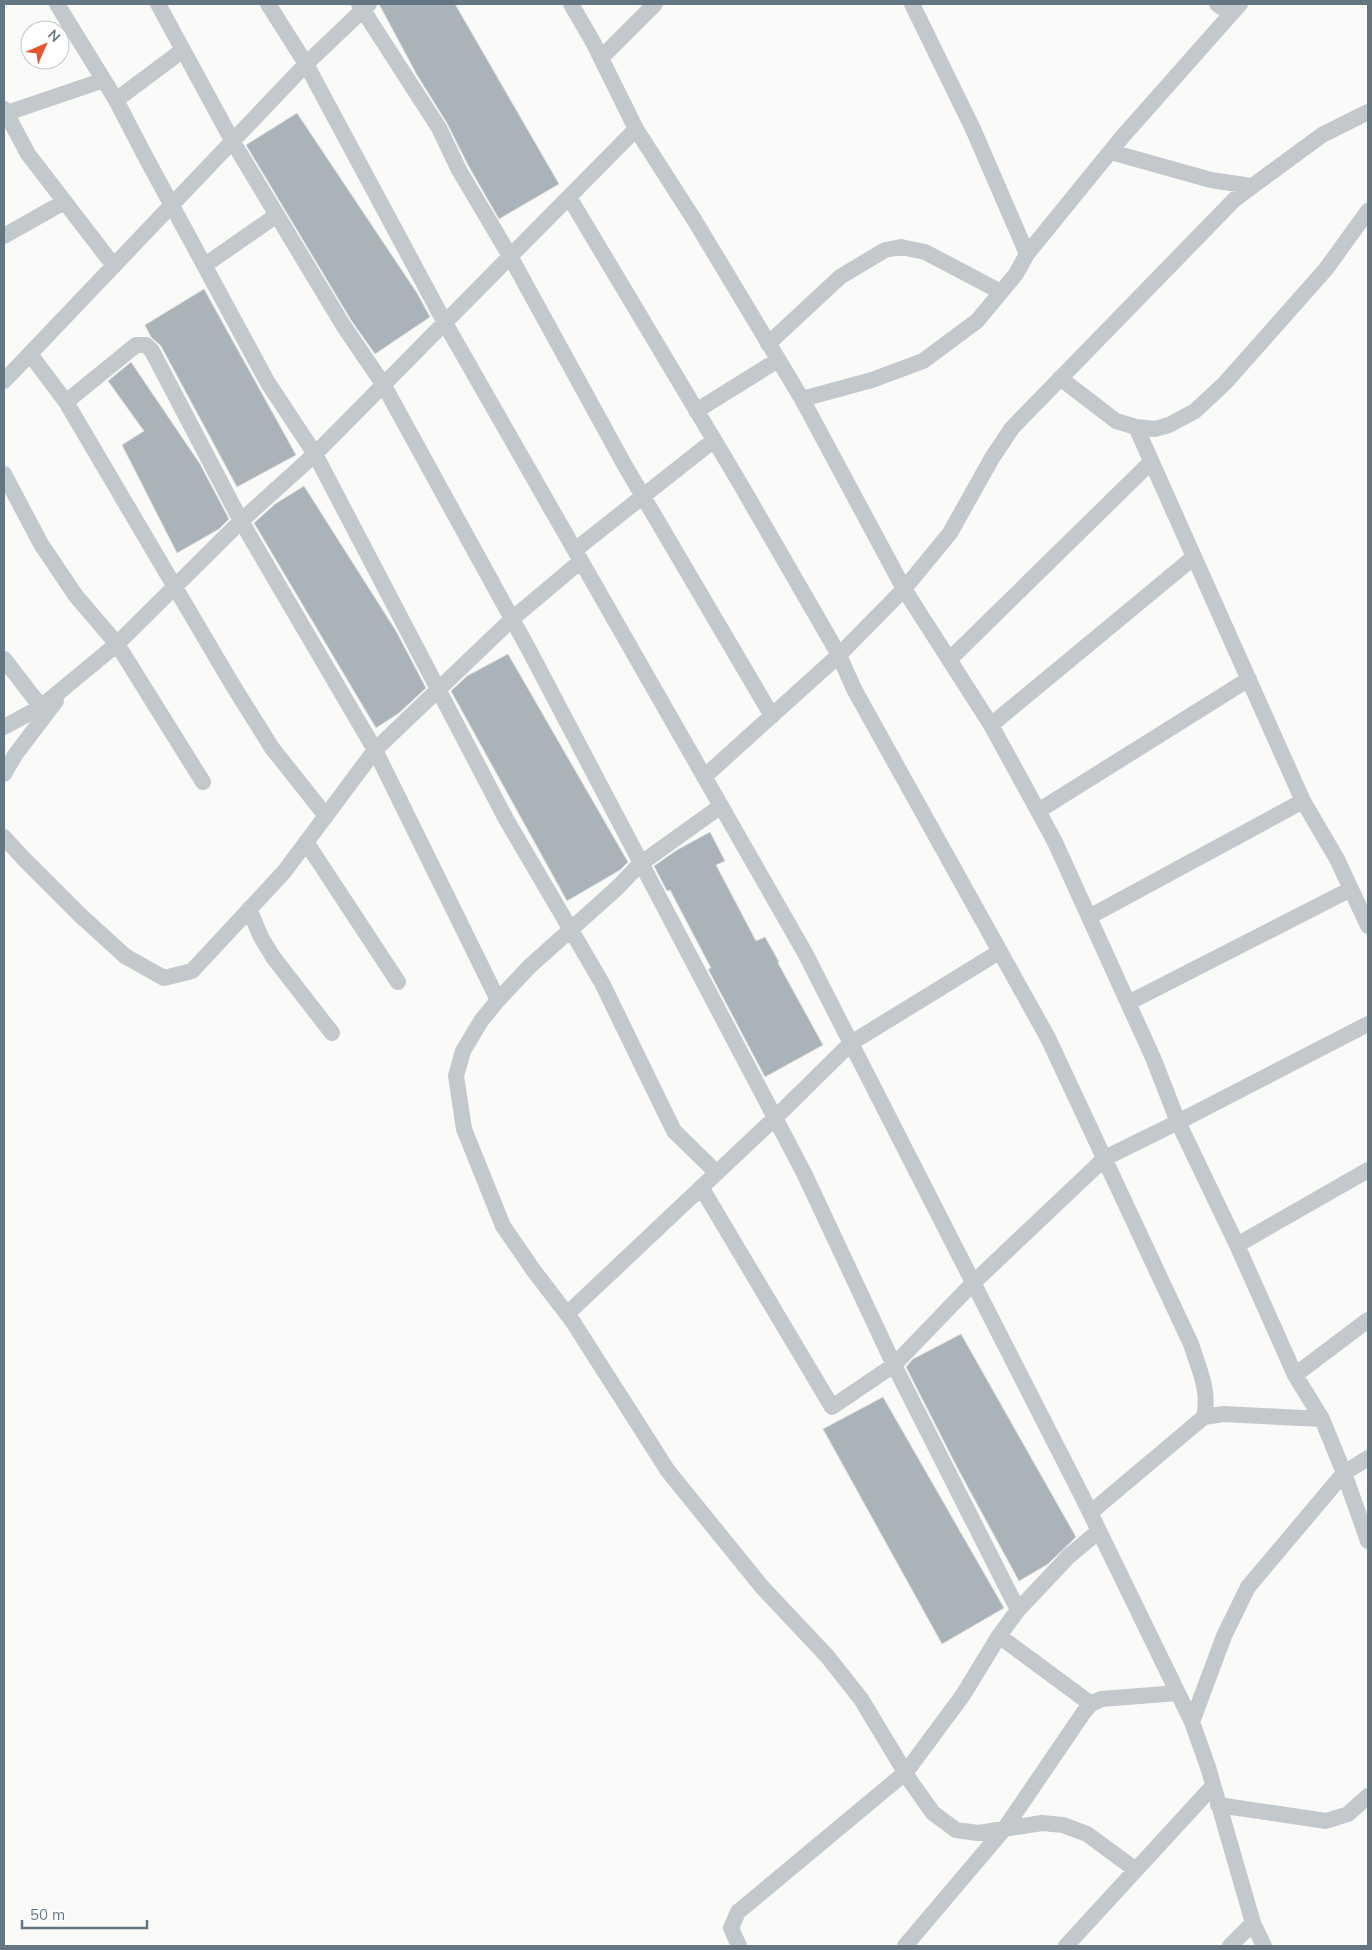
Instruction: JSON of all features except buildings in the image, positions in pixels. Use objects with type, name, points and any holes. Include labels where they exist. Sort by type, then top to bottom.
[{"type":"street","points":[[57,4],[116,100],[268,383],[315,454],[506,819],[602,984],[674,1130],[716,1173]]},
{"type":"street","points":[[158,4],[233,142],[343,325],[383,384],[512,619],[808,1182],[894,1365],[1018,1610]]},
{"type":"street","points":[[268,4],[306,64],[445,323],[805,953],[851,1042],[1099,1531],[1192,1722],[1208,1767],[1253,1923],[1264,1946]]},
{"type":"street","points":[[571,4],[601,58],[636,129],[695,221],[802,399],[904,589],[991,725],[1054,840],[1154,1060],[1178,1122],[1237,1245],[1295,1375],[1322,1419],[1344,1473],[1368,1541]]},
{"type":"street","points":[[601,58],[655,4]]},
{"type":"street","points":[[912,4],[973,129],[1027,254]]},
{"type":"street","points":[[802,399],[872,380],[923,361],[977,321],[1016,274],[1027,254],[1111,152],[1235,9],[1217,4]]},
{"type":"street","points":[[4,381],[363,6],[439,128],[459,170],[510,256],[643,497],[772,716]]},
{"type":"street","points":[[116,100],[183,50]]},
{"type":"street","points":[[104,80],[4,112],[28,154],[114,266]]},
{"type":"street","points":[[704,777],[839,655],[904,589],[950,533],[992,458],[1012,428],[1235,198],[1322,135],[1368,112]]},
{"type":"street","points":[[4,727],[40,707],[117,644],[241,521],[315,454],[636,129]]},
{"type":"street","points":[[1111,152],[1211,180],[1251,186]]},
{"type":"street","points":[[569,197],[714,440],[839,655],[854,690],[1048,1038],[1191,1344],[1205,1388],[1207,1403],[1204,1418]]},
{"type":"street","points":[[4,236],[64,202]]},
{"type":"street","points":[[1060,378],[1116,422],[1136,428],[1155,429],[1169,425],[1195,411],[1213,394],[1326,269],[1368,211]]},
{"type":"street","points":[[204,265],[277,214]]},
{"type":"street","points":[[768,344],[840,277],[885,250],[901,247],[925,252],[1002,292]]},
{"type":"street","points":[[66,402],[136,345],[146,345],[152,351],[241,521],[375,750],[498,1000]]},
{"type":"street","points":[[30,354],[66,402],[232,684],[272,748],[326,816]]},
{"type":"street","points":[[696,411],[778,360]]},
{"type":"street","points":[[1136,428],[1303,801],[1337,859],[1368,926]]},
{"type":"street","points":[[4,837],[73,908],[125,956],[164,978],[192,970],[284,872],[375,750],[578,556],[643,497],[714,440]]},
{"type":"street","points":[[949,660],[1152,462]]},
{"type":"street","points":[[4,474],[40,544],[76,596],[117,644],[203,782]]},
{"type":"street","points":[[991,725],[1194,557]]},
{"type":"street","points":[[4,659],[40,707]]},
{"type":"street","points":[[1038,811],[1249,680]]},
{"type":"street","points":[[4,774],[15,755],[71,682]]},
{"type":"street","points":[[1089,917],[1303,801]]},
{"type":"street","points":[[721,806],[640,864],[617,888],[530,966],[498,1000],[463,1051],[456,1076],[464,1129],[503,1226],[567,1314],[668,1471],[762,1587],[827,1656],[862,1698],[933,1813],[956,1830],[978,1833],[1042,1823],[1063,1825],[1087,1834],[1136,1870]]},
{"type":"street","points":[[306,842],[398,982]]},
{"type":"street","points":[[1128,1003],[1350,889]]},
{"type":"street","points":[[249,909],[261,937],[273,957],[332,1032]]},
{"type":"street","points":[[567,1314],[775,1118],[851,1042],[999,952]]},
{"type":"street","points":[[701,1187],[832,1407],[894,1365],[973,1283],[1105,1158],[1368,1024]]},
{"type":"street","points":[[1237,1245],[1368,1170]]},
{"type":"street","points":[[1295,1375],[1368,1320]]},
{"type":"street","points":[[1090,1514],[1204,1418],[1223,1414],[1322,1419]]},
{"type":"street","points":[[1192,1722],[1224,1636],[1248,1587],[1344,1473],[1368,1458]]},
{"type":"street","points":[[739,1946],[730,1928],[738,1912],[906,1772],[963,1695],[999,1636],[1018,1610],[1057,1568],[1099,1531]]},
{"type":"street","points":[[999,1636],[1091,1704]]},
{"type":"street","points":[[905,1946],[1005,1828],[1073,1726],[1091,1704],[1101,1699],[1178,1693]]},
{"type":"street","points":[[1066,1946],[1213,1786]]},
{"type":"street","points":[[1218,1805],[1326,1821],[1348,1814],[1368,1796]]},
{"type":"street","points":[[1230,1946],[1253,1923]]}]
